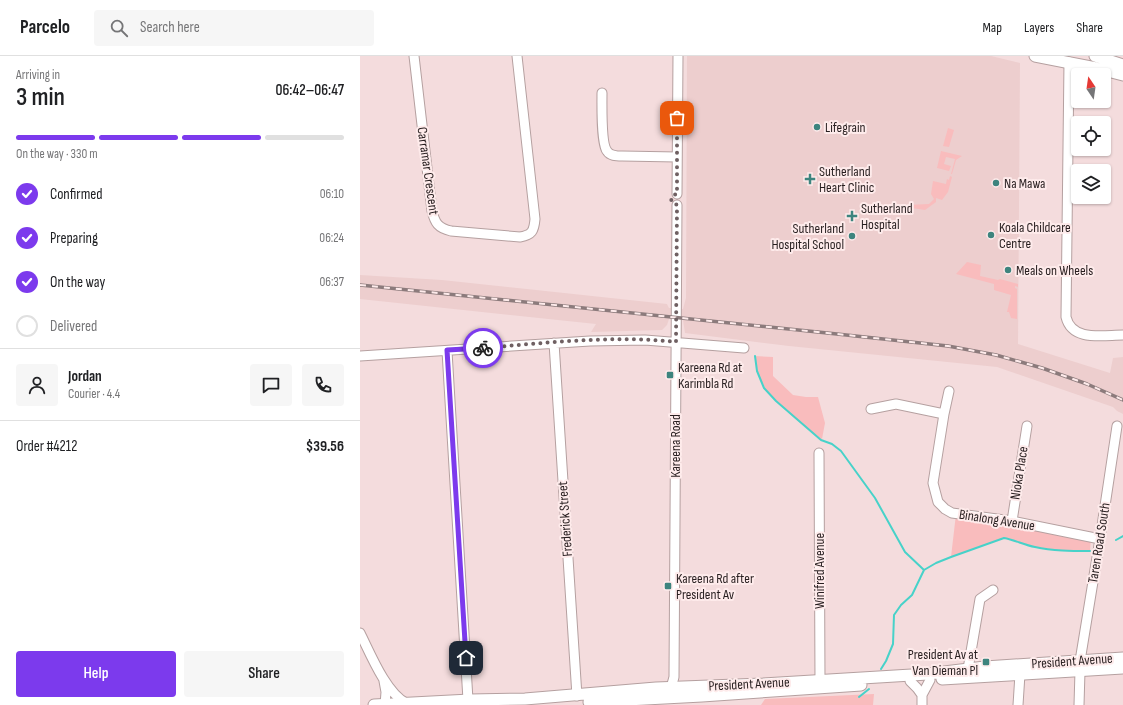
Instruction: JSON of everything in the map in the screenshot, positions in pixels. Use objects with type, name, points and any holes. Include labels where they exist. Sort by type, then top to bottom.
[{"type":"main road","points":[[1035,56],[1069,59],[1123,76]]},
{"type":"main road","points":[[1095,56],[1123,65]]},
{"type":"main road","points":[[1110,56],[1123,60]]},
{"type":"main road","name":"President Avenue","points":[[821,684],[936,673],[1020,674],[1080,666],[1123,658]]},
{"type":"main road","name":"President Avenue","points":[[538,705],[668,697],[720,686],[930,680],[968,673],[1080,666],[1123,668]]},
{"type":"main road","name":"President Avenue","points":[[381,705],[577,696],[668,697]]},
{"type":"street","name":"Carramar Crescent","points":[[414,56],[432,211],[437,225],[442,229],[520,237],[528,236],[534,229],[535,219],[517,56]]},
{"type":"street","points":[[602,93],[604,144],[606,151],[614,155],[622,156],[677,157],[678,56]]},
{"type":"street","points":[[1069,59],[1066,317],[1070,327],[1080,333],[1092,336],[1123,335]]},
{"type":"street","name":"Kareena Road","points":[[668,697],[674,677],[677,205],[681,203],[683,199],[681,195],[677,194],[677,157]]},
{"type":"street","points":[[360,356],[590,341],[645,340],[744,348]]},
{"type":"street","name":"Frederick Street","points":[[554,343],[577,696]]},
{"type":"street","points":[[447,350],[468,700]]},
{"type":"street","name":"Binalong Avenue","points":[[949,391],[933,482],[938,502],[944,509],[952,513],[1012,521],[1100,539]]},
{"type":"street","points":[[871,409],[896,404],[944,414]]},
{"type":"street","name":"Nioka Place","points":[[1012,521],[1027,426]]},
{"type":"street","name":"Taren Road South","points":[[1079,705],[1080,666],[1117,426]]},
{"type":"street","name":"Winifred Avenue","points":[[819,453],[821,684]]},
{"type":"street","points":[[968,673],[980,599],[993,590]]},
{"type":"street","points":[[360,633],[384,680],[397,697],[406,703]]},
{"type":"street","points":[[1018,705],[1020,674]]},
{"type":"street","points":[[381,705],[386,692],[384,680]]},
{"type":"street","points":[[922,705],[922,695],[930,680]]},
{"type":"street","points":[[910,681],[922,695]]},
{"type":"shaded area","name":"Sutherland Hospital","points":[[687,56],[991,56],[1020,63],[1018,344],[1110,373],[1113,358],[1123,357],[1123,414],[1113,407],[997,367],[789,346],[685,333],[683,320],[669,319],[667,325],[662,330],[591,332],[596,324],[360,299],[360,275],[442,280],[667,304],[669,308],[683,309],[686,298]]},
{"type":"shaded area","points":[[948,128],[954,130],[949,147],[943,146]]},
{"type":"shaded area","points":[[941,151],[962,156],[956,160],[952,174],[955,159],[946,157],[944,164],[951,166],[949,171],[937,168]]},
{"type":"shaded area","points":[[950,176],[952,177],[948,192],[942,200],[936,198],[936,202],[925,210],[905,207],[907,205],[929,204],[934,199],[931,194],[933,181],[946,184],[947,179],[949,180]]},
{"type":"shaded area","points":[[967,262],[981,265],[980,276],[1018,284],[1018,287],[1015,286],[1017,289],[1017,319],[1011,318],[1009,312],[1007,312],[1011,295],[994,290],[994,284],[956,274]]},
{"type":"shaded area","points":[[755,356],[773,357],[773,376],[793,395],[818,397],[825,423],[822,439],[790,414],[768,391],[759,375]]},
{"type":"shaded area","points":[[956,514],[1091,537],[1090,551],[1054,550],[1034,547],[1004,538],[951,557]]},
{"type":"shaded area","points":[[874,694],[873,705],[761,705],[765,699]]},
{"type":"waterway","points":[[755,356],[757,371],[764,388],[776,401],[821,440],[832,444],[841,451],[875,498],[905,552],[924,570]]},
{"type":"waterway","points":[[1116,540],[1123,536]]},
{"type":"waterway","points":[[881,669],[893,644],[894,615],[901,605],[912,595],[924,570],[936,563],[1004,538],[1042,548],[1090,551]]},
{"type":"waterway","points":[[859,697],[869,689]]},
{"type":"railway","points":[[360,285],[948,346],[996,355],[1042,368],[1087,384],[1123,400]]},
{"type":"way so far","points":[[483,348],[590,341],[645,340],[676,342],[677,205],[672,202],[671,199],[675,194],[677,194],[677,118]]},
{"type":"place","name":"Lifegrain","points":[[817,127]]},
{"type":"place","name":"Sutherland Heart Clinic","points":[[810,179]]},
{"type":"place","name":"Na Mawa","points":[[996,183]]},
{"type":"place","name":"Sutherland Hospital","points":[[852,216]]},
{"type":"place","name":"Koala Childcare Centre","points":[[991,235]]},
{"type":"place","name":"Sutherland Hospital School","points":[[852,236]]},
{"type":"place","name":"Meals on Wheels","points":[[1008,270]]},
{"type":"place","name":"Kareena Rd at Karimbla Rd","points":[[670,375]]},
{"type":"place","name":"Kareena Rd after President Av","points":[[668,586]]},
{"type":"place","name":"President Av at Van Dieman Pl","points":[[986,662]]},
{"type":"route","points":[[466,658],[447,350],[483,348]]}]
